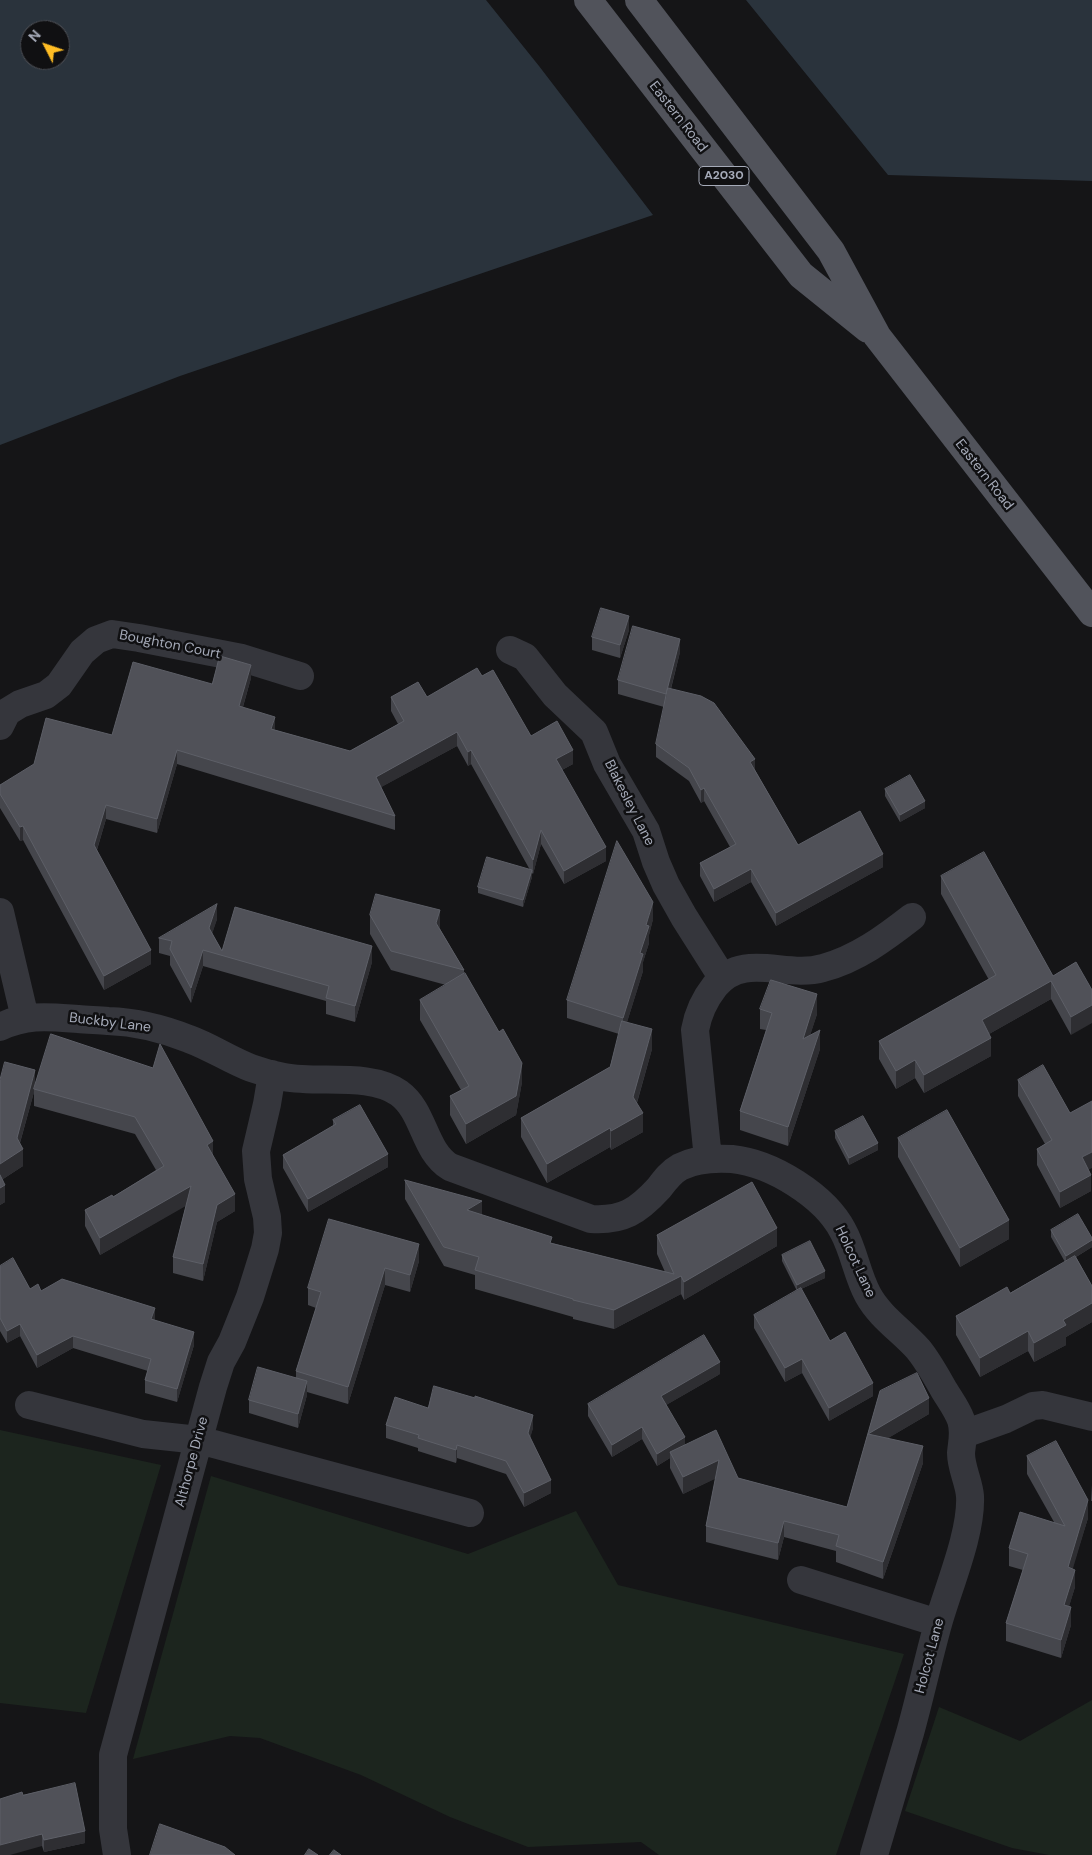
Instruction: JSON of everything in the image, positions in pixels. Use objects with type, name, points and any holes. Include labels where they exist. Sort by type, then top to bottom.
[{"type":"main road","name":"Eastern Road","points":[[588,0],[801,275],[877,336]]},
{"type":"main road","name":"Eastern Road","points":[[639,0],[831,251],[877,336],[1092,613]]},
{"type":"street","name":"Boughton Court","points":[[2,714],[20,704],[46,695],[59,685],[82,652],[96,640],[112,634],[242,658],[300,676]]},
{"type":"street","name":"Blakesley Lane","points":[[510,650],[525,657],[555,695],[594,732],[607,764],[646,830],[656,862],[666,885],[722,977]]},
{"type":"street","points":[[0,912],[7,934],[26,1018]]},
{"type":"street","points":[[708,1159],[695,1030],[698,1013],[708,994],[722,977],[737,969],[756,967],[793,972],[808,972],[825,968],[877,944],[912,917]]},
{"type":"street","name":"Buckby Lane","points":[[0,1027],[26,1018],[39,1016],[132,1023],[163,1030],[212,1048],[250,1068],[272,1074],[309,1081],[364,1082]]},
{"type":"street","name":"Althorpe Drive","points":[[117,1855],[113,1829],[112,1755],[221,1362],[232,1342],[243,1314],[265,1249],[268,1233],[267,1217],[258,1179],[256,1151],[272,1074]]},
{"type":"street","name":"Holcot Lane","points":[[364,1082],[389,1088],[408,1100],[435,1153],[442,1162],[450,1167],[592,1219],[603,1220],[626,1216],[648,1200],[668,1176],[692,1162],[708,1159],[733,1159],[778,1173],[799,1186],[830,1212],[843,1230],[868,1295],[881,1313],[917,1348],[930,1365],[961,1420],[964,1434],[961,1452],[962,1465],[970,1496],[964,1538],[938,1624],[910,1732],[874,1855]]},
{"type":"street","points":[[29,1405],[143,1434],[199,1440],[470,1513]]},
{"type":"street","points":[[964,1434],[1006,1419],[1034,1406],[1043,1406],[1092,1417]]},
{"type":"street","points":[[801,1580],[938,1624]]},
{"type":"shaded area","points":[[0,0],[486,0],[653,215],[180,376],[0,445]]},
{"type":"shaded area","points":[[746,0],[1092,0],[1092,181],[888,175]]},
{"type":"shaded area","points":[[0,1430],[161,1465],[86,1713],[0,1703]]},
{"type":"shaded area","points":[[211,1476],[468,1554],[576,1511],[618,1585],[904,1654],[836,1855],[659,1855],[641,1842],[528,1847],[450,1817],[361,1775],[260,1738],[230,1736],[133,1759]]},
{"type":"shaded area","points":[[1092,1700],[1092,1855],[1049,1855],[1012,1848],[905,1811],[939,1707],[1020,1741]]},
{"type":"building","points":[[601,608],[629,616],[620,645],[592,637]]},
{"type":"building","points":[[633,626],[680,639],[666,694],[618,680]]},
{"type":"building","points":[[220,656],[251,665],[239,706],[275,717],[271,729],[350,751],[404,721],[391,697],[418,682],[427,697],[477,668],[482,676],[493,670],[531,736],[557,721],[573,750],[556,759],[606,847],[564,871],[541,830],[533,860],[471,750],[468,752],[457,732],[376,777],[395,816],[177,750],[157,819],[106,805],[94,845],[151,950],[104,976],[23,826],[20,827],[0,794],[0,785],[34,764],[46,718],[112,735],[133,662],[212,684]]},
{"type":"building","points":[[668,688],[701,696],[714,703],[755,759],[750,762],[798,845],[860,811],[883,854],[776,913],[751,869],[714,889],[700,863],[736,844],[704,788],[701,790],[689,768],[656,744]]},
{"type":"building","points":[[910,775],[925,801],[900,815],[885,789]]},
{"type":"building","points":[[617,841],[653,902],[646,925],[649,926],[640,953],[643,954],[623,1018],[567,1000]]},
{"type":"building","points":[[984,852],[1053,976],[1076,962],[1092,990],[1092,1005],[1071,1017],[1051,981],[982,1020],[991,1038],[924,1075],[915,1060],[896,1071],[879,1041],[996,975],[941,876]]},
{"type":"building","points":[[487,857],[532,870],[523,900],[478,887]]},
{"type":"building","points":[[376,894],[440,910],[436,923],[464,970],[391,951],[370,915]]},
{"type":"building","points":[[217,904],[209,928],[222,951],[235,907],[372,946],[355,1006],[326,998],[329,986],[203,950],[191,988],[170,949],[172,941],[159,938]]},
{"type":"building","points":[[465,973],[499,1032],[503,1029],[522,1063],[516,1096],[466,1124],[450,1096],[469,1086],[420,1000]]},
{"type":"building","points":[[771,980],[817,994],[803,1039],[820,1030],[788,1127],[740,1111],[772,1013],[760,1009]]},
{"type":"building","points":[[622,1021],[652,1029],[633,1097],[643,1113],[611,1131],[610,1128],[547,1164],[521,1118],[610,1067]]},
{"type":"building","points":[[51,1034],[153,1068],[160,1044],[213,1141],[207,1145],[235,1194],[217,1205],[203,1264],[173,1257],[191,1186],[100,1238],[85,1210],[112,1195],[113,1197],[164,1166],[135,1117],[34,1089]]},
{"type":"building","points":[[5,1062],[35,1070],[17,1138],[23,1149],[0,1164],[0,1080]]},
{"type":"building","points":[[1043,1065],[1070,1113],[1092,1101],[1092,1152],[1082,1157],[1091,1175],[1060,1192],[1037,1149],[1052,1140],[1018,1080]]},
{"type":"building","points":[[360,1105],[388,1154],[308,1199],[283,1155],[336,1124],[333,1120]]},
{"type":"building","points":[[947,1110],[1009,1220],[960,1248],[898,1138]]},
{"type":"building","points":[[863,1116],[878,1143],[849,1158],[835,1131]]},
{"type":"building","points":[[0,1175],[5,1185],[0,1188]]},
{"type":"building","points":[[405,1180],[482,1201],[467,1210],[552,1237],[550,1243],[674,1274],[657,1235],[752,1182],[777,1228],[684,1282],[681,1276],[614,1310],[573,1300],[475,1270],[479,1257],[444,1247]]},
{"type":"building","points":[[1078,1214],[1092,1240],[1066,1256],[1051,1230]]},
{"type":"building","points":[[329,1219],[419,1244],[410,1275],[385,1268],[348,1387],[296,1371],[321,1292],[308,1288]]},
{"type":"building","points":[[810,1241],[825,1271],[797,1285],[782,1255]]},
{"type":"building","points":[[1075,1256],[1092,1286],[1092,1303],[1063,1320],[1066,1325],[1034,1343],[1028,1331],[980,1358],[956,1316],[1007,1287],[1010,1293]]},
{"type":"building","points":[[13,1258],[30,1289],[38,1284],[41,1291],[62,1279],[155,1308],[151,1319],[194,1332],[177,1389],[145,1380],[151,1359],[73,1336],[37,1355],[20,1324],[7,1331],[0,1318],[0,1266]]},
{"type":"building","points":[[801,1288],[830,1341],[845,1332],[873,1383],[829,1408],[802,1359],[785,1368],[754,1315]]},
{"type":"building","points":[[704,1335],[720,1362],[661,1396],[685,1437],[657,1454],[642,1427],[612,1445],[588,1404]]},
{"type":"building","points":[[258,1367],[307,1381],[298,1414],[249,1400]]},
{"type":"building","points":[[917,1373],[929,1398],[868,1434],[923,1446],[883,1562],[836,1546],[839,1535],[784,1521],[778,1543],[706,1526],[719,1460],[683,1477],[670,1452],[716,1430],[738,1478],[847,1507],[880,1391]]},
{"type":"building","points":[[434,1386],[475,1398],[475,1396],[533,1415],[528,1433],[551,1480],[524,1493],[506,1461],[457,1445],[456,1450],[418,1438],[419,1435],[386,1425],[395,1397],[428,1408]]},
{"type":"building","points":[[1056,1441],[1088,1500],[1068,1567],[1075,1570],[1064,1605],[1071,1607],[1061,1640],[1006,1623],[1028,1554],[1009,1548],[1020,1512],[1065,1526],[1027,1456]]},
{"type":"building","points":[[75,1783],[85,1831],[44,1840],[42,1834],[0,1845],[0,1799],[22,1792],[23,1795]]},
{"type":"building","points":[[160,1824],[225,1847],[235,1855],[150,1855]]},
{"type":"building","points":[[309,1849],[318,1855],[305,1855]]},
{"type":"building","points":[[334,1850],[341,1855],[330,1855]]}]
